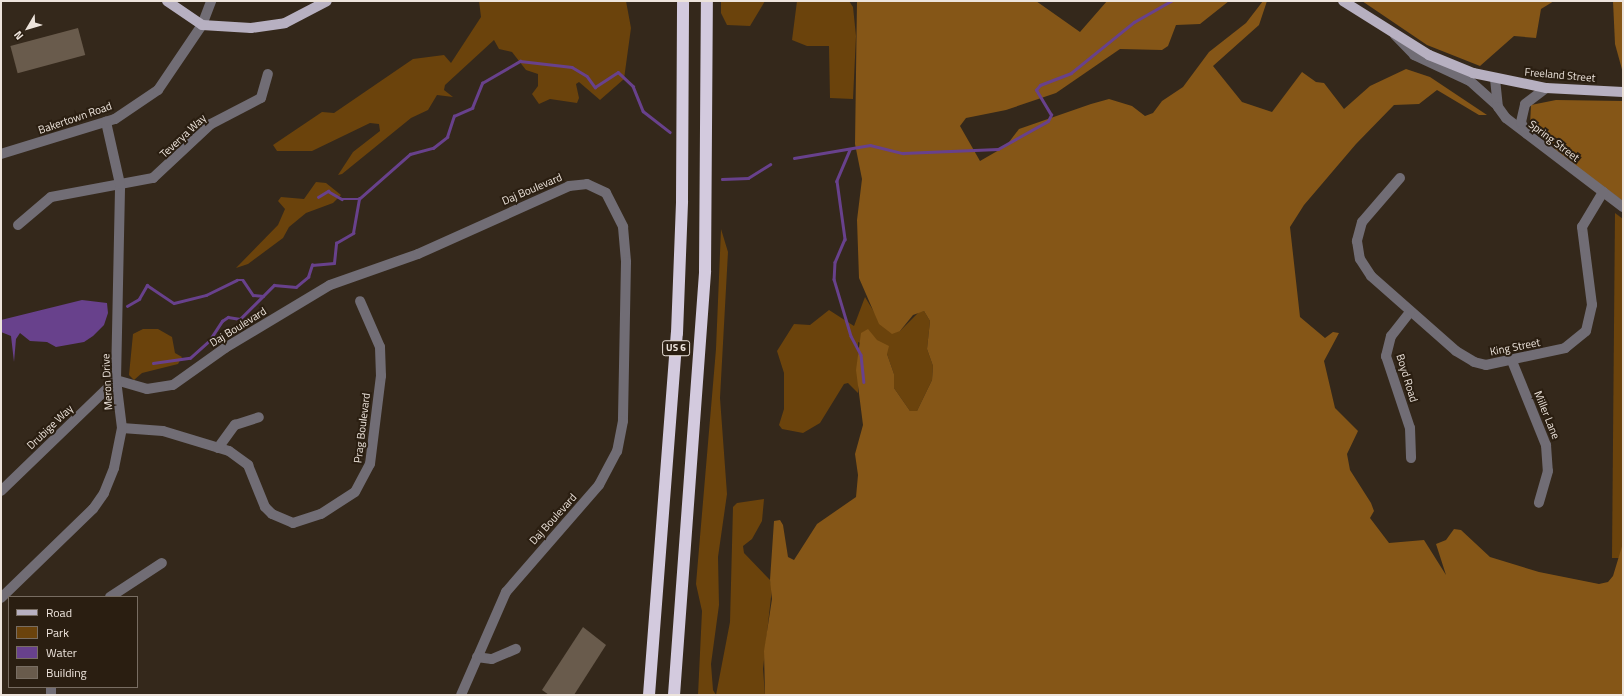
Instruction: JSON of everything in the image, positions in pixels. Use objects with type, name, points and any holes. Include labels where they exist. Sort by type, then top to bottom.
[{"type":"highway","name":"US 6","points":[[649,695],[677,332],[683,1]]},
{"type":"highway","name":"US 6","points":[[674,695],[705,271],[707,1]]},
{"type":"main road","points":[[167,1],[202,25],[251,28],[285,22],[327,1]]},
{"type":"main road","points":[[1343,1],[1440,61],[1495,79]]},
{"type":"main road","name":"Freeland Street","points":[[1495,79],[1546,88],[1623,92]]},
{"type":"street","name":"Bakertown Road","points":[[1,154],[106,122],[158,90],[202,25],[211,1]]},
{"type":"street","name":"Spring Street","points":[[1392,32],[1414,55],[1470,81],[1529,138],[1623,207]]},
{"type":"street","name":"Teverya Way","points":[[18,225],[51,197],[153,178],[211,124],[261,98],[268,74]]},
{"type":"street","points":[[1495,79],[1498,107]]},
{"type":"street","points":[[1529,138],[1521,122],[1522,110],[1528,99],[1546,88]]},
{"type":"street","name":"Meron Drive","points":[[1,598],[93,509],[104,493],[122,428],[116,380],[120,184],[106,122]]},
{"type":"street","name":"King Street","points":[[1400,178],[1366,215],[1360,228],[1358,249],[1371,276],[1410,312],[1474,362],[1512,361],[1565,348],[1586,331],[1592,305],[1582,226],[1603,192]]},
{"type":"street","name":"Daj Boulevard","points":[[116,380],[147,389],[172,384],[225,348],[330,285],[418,254],[569,186],[587,184],[606,193],[623,227],[626,262],[624,405],[617,451],[599,485],[515,577],[460,695]]},
{"type":"street","name":"Prag Boulevard","points":[[122,428],[163,431],[218,448],[248,465],[265,507],[286,522],[313,518],[355,492],[370,464],[381,376],[380,347],[360,301]]},
{"type":"street","name":"Boyd Road","points":[[1410,312],[1391,336],[1386,356],[1410,428],[1411,458]]},
{"type":"street","name":"Miller Lane","points":[[1512,361],[1546,445],[1548,471],[1539,503]]},
{"type":"street","name":"Drubige Way","points":[[1,491],[116,380]]},
{"type":"street","points":[[218,448],[235,425],[259,417]]},
{"type":"street","points":[[112,596],[162,563]]},
{"type":"street","points":[[477,657],[492,659],[516,649]]},
{"type":"green space","points":[[479,1],[626,1],[631,28],[624,79],[600,100],[579,82],[576,84],[579,98],[577,103],[550,99],[539,104],[532,94],[538,86],[538,74],[526,70],[512,52],[499,49],[494,40],[445,85],[444,90],[453,97],[437,95],[428,110],[411,118],[342,174],[338,175],[353,152],[380,131],[379,124],[370,123],[312,151],[277,151],[273,145],[322,112],[334,113],[413,59],[444,55],[451,63],[481,17]]},
{"type":"green space","points":[[721,1],[765,1],[750,26],[727,25],[721,13]]},
{"type":"green space","points":[[797,1],[849,1],[853,7],[856,36],[853,99],[830,98],[829,46],[807,46],[792,40]]},
{"type":"green space","points":[[316,182],[326,183],[341,195],[333,203],[306,213],[289,227],[283,238],[248,264],[236,268],[278,225],[285,209],[278,201],[281,197],[304,199]]},
{"type":"green space","points":[[1615,213],[1623,219],[1623,558],[1612,558]]},
{"type":"green space","points":[[721,229],[728,252],[720,398],[727,494],[718,557],[719,605],[711,664],[713,690],[716,695],[698,695],[702,611],[696,584],[716,349]]},
{"type":"green space","points":[[865,297],[879,320],[900,331],[919,312],[924,311],[930,321],[927,349],[933,366],[932,380],[917,411],[910,411],[894,388],[894,374],[887,354],[858,342],[858,393],[848,383],[844,384],[820,423],[803,433],[782,429],[779,425],[784,409],[784,373],[777,351],[794,324],[810,325],[829,310],[854,326]]},
{"type":"green space","points":[[143,329],[158,329],[172,337],[175,353],[182,357],[178,364],[142,373],[134,380],[129,375],[133,334]]},
{"type":"green space","points":[[764,499],[762,521],[752,539],[743,546],[744,553],[770,580],[772,588],[763,669],[765,695],[716,695],[730,622],[733,507],[737,503]]},
{"type":"shaded area","points":[[857,1],[1036,1],[1080,32],[1107,1],[1229,1],[1200,24],[1176,25],[1168,46],[1162,50],[1120,49],[1056,93],[1006,110],[966,118],[960,126],[980,161],[1006,146],[1019,129],[1109,99],[1132,106],[1145,116],[1153,113],[1162,101],[1183,87],[1209,52],[1246,23],[1263,1],[1267,1],[1259,25],[1213,66],[1242,102],[1272,112],[1302,72],[1316,82],[1324,83],[1344,109],[1370,86],[1406,69],[1430,77],[1487,115],[1479,115],[1437,90],[1419,104],[1394,105],[1356,144],[1304,205],[1290,227],[1300,317],[1325,338],[1333,332],[1339,333],[1324,361],[1335,408],[1358,431],[1347,454],[1350,470],[1371,503],[1374,511],[1370,518],[1389,543],[1424,540],[1446,575],[1436,544],[1446,540],[1454,529],[1461,530],[1490,557],[1539,572],[1599,584],[1608,582],[1613,576],[1623,543],[1623,695],[765,695],[764,651],[772,599],[770,580],[774,521],[780,520],[783,525],[788,557],[794,560],[817,524],[856,497],[858,475],[855,454],[863,425],[856,370],[861,333],[868,329],[877,340],[889,346],[887,354],[894,374],[894,388],[910,411],[917,411],[932,380],[933,366],[927,349],[930,321],[924,311],[913,315],[900,331],[892,334],[879,324],[859,278],[857,220],[862,179],[855,144]]},
{"type":"shaded area","points":[[1362,1],[1554,1],[1541,9],[1536,38],[1514,36],[1480,66],[1427,45]]},
{"type":"shaded area","points":[[1613,1],[1623,1],[1623,73],[1615,44]]},
{"type":"shaded area","points":[[1556,100],[1623,101],[1623,201],[1564,158],[1530,125],[1531,105]]},
{"type":"water","points":[[82,300],[107,303],[108,313],[104,325],[93,336],[84,342],[56,347],[47,342],[30,341],[20,333],[16,339],[14,362],[11,336],[1,332],[1,320]]},
{"type":"building","points":[[78,28],[85,55],[18,73],[10,46]]},
{"type":"building","points":[[583,627],[606,645],[574,695],[549,695],[542,690]]},
{"type":"waterway","points":[[794,158],[870,145],[903,153],[998,149],[1048,121],[1051,115],[1036,90],[1040,85],[1071,73],[1134,22],[1171,1]]},
{"type":"waterway","points":[[153,363],[190,358],[209,341],[222,321],[228,317],[240,319],[274,285],[296,287],[308,277],[312,265],[334,263],[336,243],[353,233],[359,199],[410,154],[433,148],[447,137],[454,116],[472,108],[482,83],[520,61],[572,67],[587,76],[595,87],[618,72],[633,86],[643,111],[670,132]]},
{"type":"waterway","points":[[850,150],[837,181],[845,239],[835,262],[834,279],[851,336],[861,355],[864,382]]},
{"type":"waterway","points":[[722,179],[748,178],[770,164]]},
{"type":"waterway","points":[[318,197],[328,191],[342,199],[359,199]]},
{"type":"waterway","points":[[127,306],[139,299],[147,285],[174,303],[206,295],[237,280],[243,280],[253,295],[263,296]]}]
